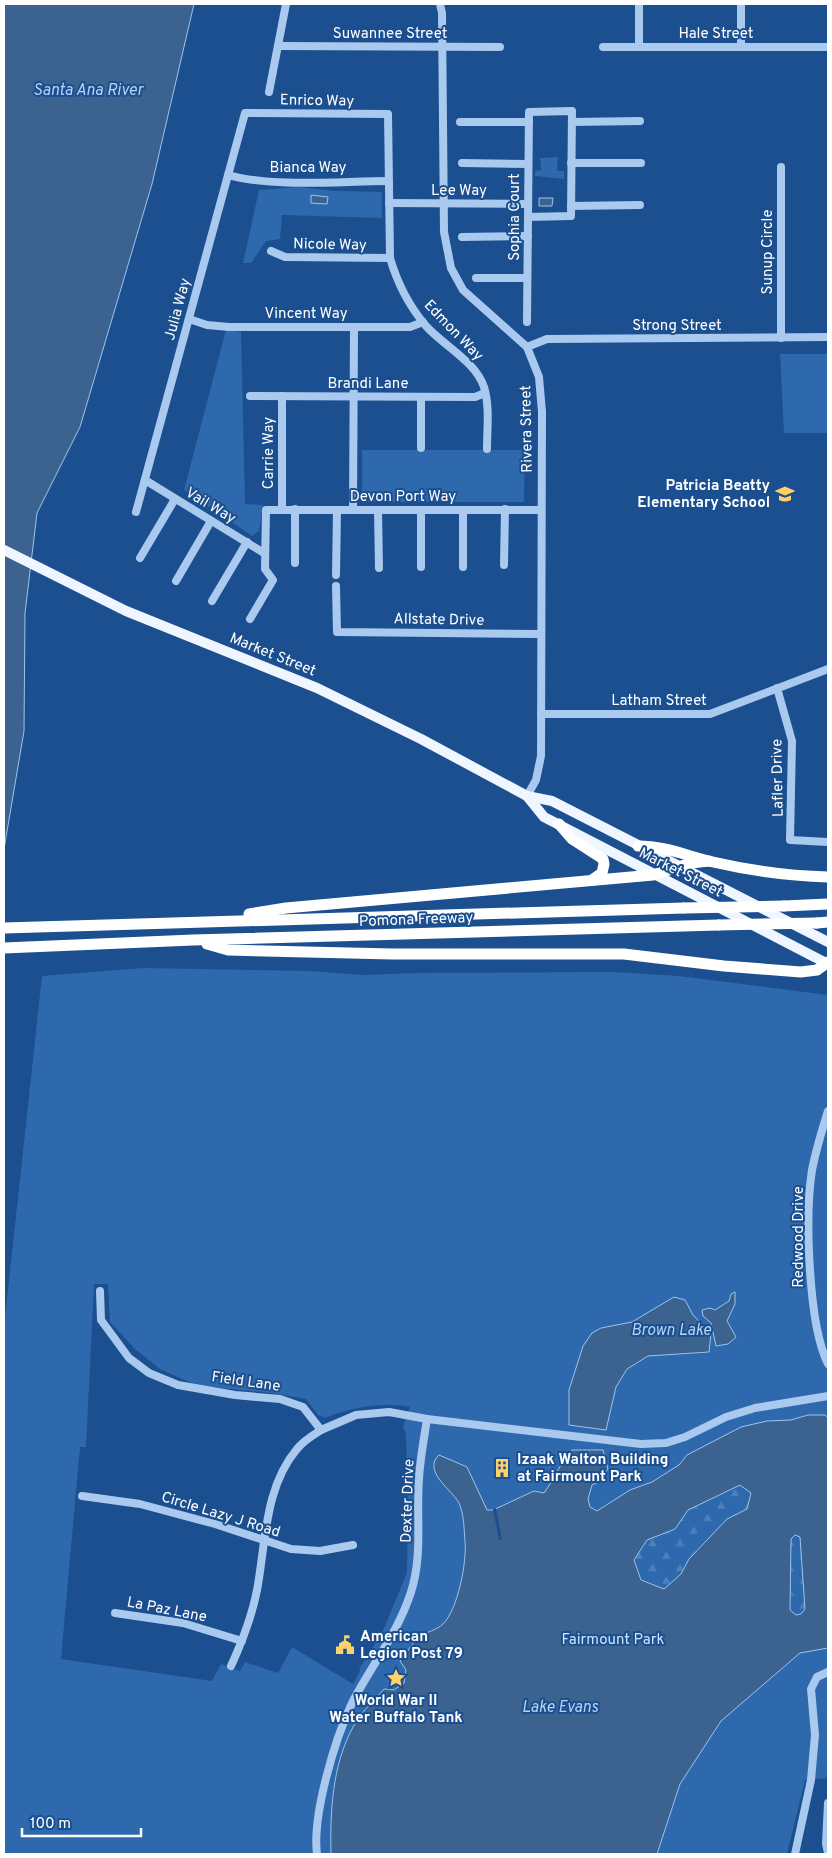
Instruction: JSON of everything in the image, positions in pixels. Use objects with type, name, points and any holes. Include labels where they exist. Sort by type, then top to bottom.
[{"type":"highway","points":[[559,824],[572,839],[603,859],[602,872],[591,880]]},
{"type":"highway","points":[[638,846],[659,846],[709,861],[778,875],[828,877]]},
{"type":"highway","points":[[200,921],[286,908],[653,875],[681,868],[690,863],[709,861]]},
{"type":"highway","name":"Pomona Freeway","points":[[4,928],[828,904]]},
{"type":"highway","name":"Pomona Freeway","points":[[4,948],[193,940],[823,922]]},
{"type":"highway","points":[[193,940],[228,950],[392,954],[624,954],[763,970],[801,972],[817,970],[827,963]]},
{"type":"main road","name":"Market Street","points":[[4,550],[126,611],[317,688],[421,738],[527,796],[552,801],[828,942]]},
{"type":"main road","name":"Market Street","points":[[527,796],[544,817],[653,875],[827,963]]},
{"type":"street","points":[[270,92],[286,4]]},
{"type":"street","name":"Rivera Street","points":[[440,4],[444,232],[451,268],[464,290],[527,347],[538,378],[542,412],[540,766],[527,796]]},
{"type":"street","points":[[639,4],[639,46]]},
{"type":"street","points":[[741,4],[741,47]]},
{"type":"street","name":"Suwannee Street","points":[[279,46],[500,46]]},
{"type":"street","name":"Hale Street","points":[[603,46],[828,47]]},
{"type":"street","name":"Sophia Court","points":[[527,322],[529,112],[572,111],[572,122]]},
{"type":"street","name":"Enrico Way","points":[[245,112],[388,114]]},
{"type":"street","name":"Julia Way","points":[[136,512],[245,112]]},
{"type":"street","name":"Edmon Way","points":[[388,114],[390,258],[404,292],[423,322],[474,370],[485,392],[487,402],[487,449]]},
{"type":"street","points":[[528,217],[571,216],[572,122],[640,121]]},
{"type":"street","points":[[460,122],[529,122]]},
{"type":"street","points":[[462,163],[528,164]]},
{"type":"street","points":[[571,163],[641,163]]},
{"type":"street","name":"Sunup Circle","points":[[781,167],[781,338]]},
{"type":"street","name":"Bianca Way","points":[[228,175],[247,180],[275,182],[389,181]]},
{"type":"street","name":"Lee Way","points":[[389,203],[528,204]]},
{"type":"street","points":[[571,206],[640,205]]},
{"type":"street","points":[[462,237],[528,236]]},
{"type":"street","name":"Nicole Way","points":[[271,250],[285,257],[390,258]]},
{"type":"street","points":[[476,278],[527,278]]},
{"type":"street","name":"Vincent Way","points":[[189,319],[207,325],[229,327],[410,327],[423,322]]},
{"type":"street","points":[[353,510],[354,327]]},
{"type":"street","name":"Strong Street","points":[[527,347],[547,339],[828,337]]},
{"type":"street","name":"Brandi Lane","points":[[250,396],[475,397],[485,392]]},
{"type":"street","name":"Carrie Way","points":[[282,396],[282,509]]},
{"type":"street","points":[[421,448],[422,397]]},
{"type":"street","name":"Vail Way","points":[[145,480],[264,553]]},
{"type":"street","points":[[140,558],[175,499]]},
{"type":"street","points":[[296,509],[296,563]]},
{"type":"street","name":"Devon Port Way","points":[[264,553],[266,510],[541,510]]},
{"type":"street","points":[[336,576],[337,510]]},
{"type":"street","points":[[378,510],[379,568]]},
{"type":"street","points":[[421,567],[422,510]]},
{"type":"street","points":[[463,510],[463,567]]},
{"type":"street","points":[[504,565],[505,510]]},
{"type":"street","points":[[176,581],[211,521]]},
{"type":"street","points":[[212,601],[246,542]]},
{"type":"street","points":[[250,619],[273,580],[265,569],[264,553]]},
{"type":"street","name":"Allstate Drive","points":[[336,586],[338,632],[540,634]]},
{"type":"street","name":"Latham Street","points":[[541,714],[710,714],[828,669]]},
{"type":"street","name":"Lafler Drive","points":[[778,688],[792,741],[790,840],[828,842]]},
{"type":"street","name":"Redwood Drive","points":[[828,1111],[819,1139],[812,1172],[810,1215],[811,1292],[816,1323],[828,1364]]},
{"type":"street","name":"Field Lane","points":[[100,1292],[100,1320],[129,1358],[149,1373],[178,1385],[288,1401],[303,1406],[321,1430]]},
{"type":"street","points":[[231,1666],[242,1640],[257,1592],[264,1542],[279,1475],[298,1448],[321,1430],[356,1415],[389,1412],[641,1444],[666,1443],[685,1437],[726,1417],[755,1408],[828,1396]]},
{"type":"street","name":"Dexter Drive","points":[[317,1854],[319,1817],[329,1767],[352,1704],[400,1620],[411,1592],[420,1544],[419,1480],[427,1418]]},
{"type":"street","name":"Circle Lazy J Road","points":[[82,1496],[140,1504],[215,1524],[291,1550],[320,1551],[353,1545]]},
{"type":"street","name":"La Paz Lane","points":[[115,1613],[183,1623],[242,1640]]},
{"type":"street","points":[[795,1854],[811,1780],[815,1735],[811,1689],[817,1677],[828,1672]]},
{"type":"street","points":[[828,1803],[826,1844],[828,1852]]},
{"type":"green space","points":[[558,157],[557,171],[564,171],[564,179],[535,176],[535,171],[541,170],[540,158]]},
{"type":"green space","points":[[298,187],[336,191],[382,192],[382,218],[282,215],[280,239],[266,241],[251,263],[243,263],[259,190]]},
{"type":"green space","points":[[226,330],[241,332],[245,504],[263,505],[259,531],[252,536],[184,490]]},
{"type":"green space","points":[[780,354],[828,354],[828,433],[784,433]]},
{"type":"green space","points":[[362,450],[525,450],[524,502],[362,502]]},
{"type":"green space","name":"Fairmount Park","points":[[143,968],[309,971],[363,975],[614,972],[679,976],[828,995],[828,1778],[805,1780],[787,1854],[4,1854],[4,1327],[42,976]],"holes":[[[94,1284],[108,1284],[110,1322],[135,1349],[160,1369],[198,1386],[271,1393],[306,1399],[318,1415],[325,1418],[367,1406],[410,1407],[403,1427],[406,1434],[407,1573],[382,1633],[359,1669],[360,1671],[353,1684],[292,1647],[278,1673],[245,1662],[240,1671],[221,1664],[212,1681],[61,1659],[80,1447],[86,1447]]]},
{"type":"green space","points":[[740,1485],[751,1493],[747,1509],[727,1519],[689,1559],[681,1574],[664,1590],[641,1580],[634,1560],[648,1540],[675,1529],[688,1510]]},
{"type":"green space","points":[[795,1534],[800,1537],[805,1609],[801,1614],[796,1615],[790,1610],[791,1539]]},
{"type":"water","name":"Santa Ana River","points":[[4,4],[194,4],[152,184],[80,427],[37,513],[25,613],[24,731],[4,849]]},
{"type":"water","points":[[311,195],[328,197],[327,204],[311,203]]},
{"type":"water","points":[[539,198],[553,198],[552,206],[539,206]]},
{"type":"water","points":[[735,1292],[735,1304],[727,1321],[736,1337],[728,1344],[716,1346],[711,1323],[703,1316],[702,1310],[710,1308],[715,1310],[729,1301],[731,1294]]},
{"type":"water","name":"Brown Lake","points":[[674,1297],[685,1300],[693,1315],[711,1334],[709,1352],[648,1356],[627,1369],[616,1387],[606,1430],[569,1425],[569,1390],[583,1346],[592,1333],[601,1328],[632,1322]]},
{"type":"water","name":"Lake Evans","points":[[808,1415],[825,1415],[828,1418],[828,1648],[800,1653],[721,1721],[680,1784],[657,1854],[331,1854],[334,1789],[341,1757],[353,1727],[363,1712],[384,1689],[394,1690],[404,1683],[406,1670],[400,1661],[419,1637],[443,1624],[453,1608],[457,1597],[465,1561],[463,1517],[459,1503],[436,1474],[434,1467],[439,1455],[467,1467],[487,1510],[493,1510],[534,1491],[544,1493],[572,1450],[603,1450],[608,1469],[598,1482],[592,1485],[588,1499],[590,1507],[597,1511],[630,1490],[652,1482],[679,1465],[687,1455],[741,1427],[767,1421],[791,1420]],"holes":[[[740,1485],[751,1493],[747,1509],[727,1519],[689,1559],[681,1574],[664,1589],[641,1580],[634,1560],[647,1540],[675,1529],[688,1510]],[[795,1535],[800,1537],[805,1609],[801,1614],[796,1615],[790,1610],[791,1539]]]},
{"type":"pier","points":[[496,1508],[502,1540],[499,1540],[493,1509]]},
{"type":"place","name":"Patricia Beatty Elementary School","points":[[785,494]]},
{"type":"place","name":"Izaak Walton Building at Fairmount Park","points":[[502,1468]]},
{"type":"place","name":"American Legion Post 79","points":[[345,1645]]},
{"type":"place","name":"World War II Water Buffalo Tank","points":[[396,1678]]}]
